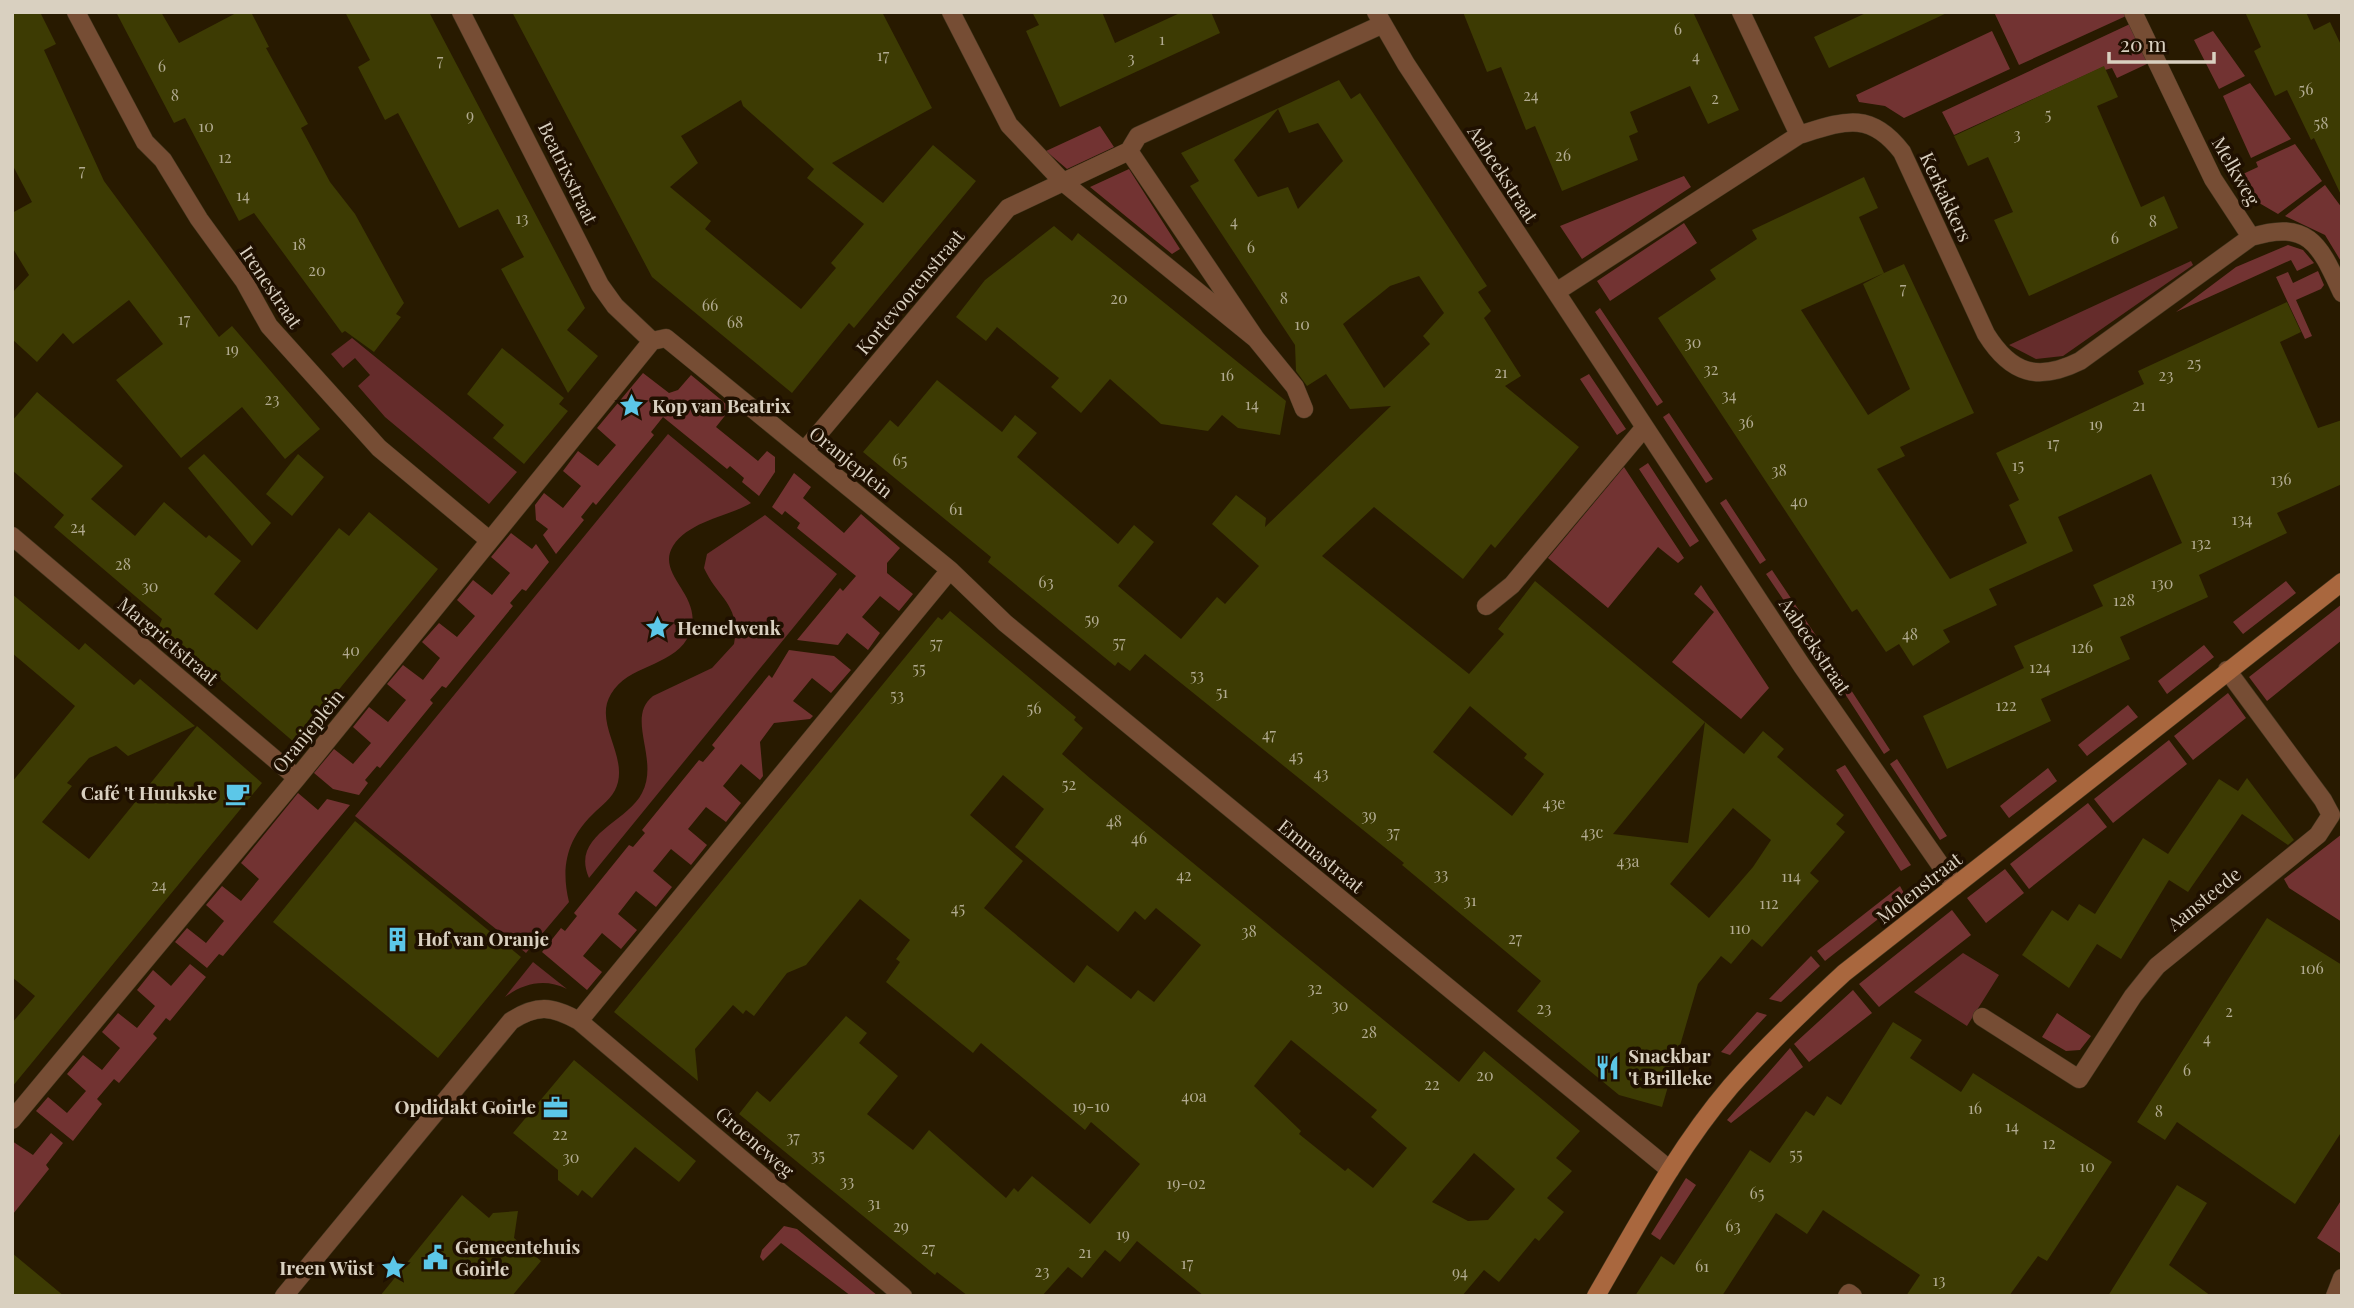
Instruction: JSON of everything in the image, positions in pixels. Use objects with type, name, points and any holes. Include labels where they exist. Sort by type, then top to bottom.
[{"type":"street","name":"Irenestraat","points":[[76,12],[145,142],[163,160],[199,219],[244,281],[269,326],[379,448],[489,540]]},
{"type":"street","name":"Beatrixstraat","points":[[461,12],[600,285],[615,306],[652,341]]},
{"type":"street","points":[[951,12],[1009,125],[1063,182],[1256,339]]},
{"type":"street","points":[[1741,12],[1800,135]]},
{"type":"street","name":"Melkweg","points":[[2133,12],[2213,179],[2251,237],[2272,230],[2306,237],[2319,246],[2342,293]]},
{"type":"street","name":"Kortevoorenstraat","points":[[804,450],[1008,208],[1129,152],[1138,136],[1379,19]]},
{"type":"street","name":"Aabeekstraat","points":[[1379,19],[1802,666],[1955,886]]},
{"type":"street","name":"Kerkakkers","points":[[1556,292],[1800,135],[1833,124],[1858,121],[1887,132],[1902,152],[1994,348],[2017,368],[2035,373],[2059,371],[2080,361],[2251,237]]},
{"type":"street","points":[[1129,152],[1256,339],[1295,387],[1304,409]]},
{"type":"street","name":"Oranjeplein","points":[[12,1120],[297,778],[652,341],[666,338],[950,570]]},
{"type":"street","points":[[1486,606],[1512,585],[1644,428]]},
{"type":"street","name":"Margrietstraat","points":[[12,536],[297,778]]},
{"type":"street","points":[[285,1296],[510,1021],[527,1011],[542,1007],[557,1009],[579,1021],[950,570]]},
{"type":"street","name":"Emmastraat","points":[[950,570],[1005,623],[1670,1170]]},
{"type":"street","name":"Molenstraat","points":[[1596,1296],[1670,1170],[1731,1087],[1799,1014],[1844,973],[2342,582]]},
{"type":"street","name":"Aansteede","points":[[1982,1017],[2079,1079],[2157,966],[2318,835],[2331,815],[2323,800],[2227,670]]},
{"type":"street","name":"Groeneweg","points":[[579,1021],[903,1296]]},
{"type":"street","points":[[2335,1296],[2342,1278]]},
{"type":"street","points":[[1847,1296],[1853,1296]]},
{"type":"shaded area","points":[[1994,12],[2124,12],[2126,16],[2019,65]]},
{"type":"shaded area","points":[[2130,24],[2149,63],[2117,78],[2112,68],[2105,70],[2103,67],[1954,135],[1942,112]]},
{"type":"shaded area","points":[[1992,31],[2010,69],[1904,118],[1885,106],[1859,102],[1856,95]]},
{"type":"shaded area","points":[[2213,31],[2245,76],[2219,89],[2194,40]]},
{"type":"shaded area","points":[[2250,83],[2291,139],[2251,158],[2223,96]]},
{"type":"shaded area","points":[[1100,126],[1114,147],[1067,169],[1046,151]]},
{"type":"shaded area","points":[[2295,144],[2322,181],[2278,214],[2242,193],[2230,180],[2258,167],[2256,162]]},
{"type":"shaded area","points":[[1129,169],[1180,249],[1172,254],[1090,187]]},
{"type":"shaded area","points":[[1684,176],[1691,187],[1582,259],[1560,226]]},
{"type":"shaded area","points":[[2325,185],[2342,208],[2342,263],[2325,235],[2285,216]]},
{"type":"shaded area","points":[[1684,223],[1697,243],[1610,301],[1597,281]]},
{"type":"shaded area","points":[[2288,245],[2303,250],[2314,263],[2297,271],[2291,260],[2176,312],[2236,267]]},
{"type":"shaded area","points":[[2191,261],[2193,265],[2063,356],[2036,359],[2009,345]]},
{"type":"shaded area","points":[[2318,271],[2324,285],[2321,289],[2296,300],[2312,336],[2305,339],[2276,277],[2288,272],[2293,283]]},
{"type":"shaded area","points":[[1600,308],[1663,402],[1657,406],[1595,312]]},
{"type":"shaded area","points":[[352,338],[517,472],[489,504],[385,417],[358,386],[370,375],[355,358],[343,368],[331,354]]},
{"type":"shaded area","points":[[643,373],[669,393],[678,390],[691,375],[731,408],[716,427],[758,461],[767,451],[775,457],[775,472],[759,496],[742,482],[744,478],[730,466],[727,469],[663,417],[651,432],[654,435],[596,505],[593,502],[581,517],[584,520],[556,554],[543,535],[548,529],[536,520],[535,505],[544,493],[563,508],[581,486],[563,471],[578,451],[598,466],[616,445],[597,428]]},
{"type":"shaded area","points":[[1589,374],[1626,429],[1617,435],[1580,379]]},
{"type":"shaded area","points":[[1669,413],[1713,479],[1706,483],[1663,417]]},
{"type":"shaded area","points":[[668,434],[751,503],[698,525],[673,546],[669,557],[670,568],[692,612],[692,625],[687,639],[670,655],[618,684],[611,694],[606,715],[619,771],[617,787],[610,798],[586,821],[573,841],[565,876],[569,902],[526,953],[355,816]]},
{"type":"shaded area","points":[[1648,463],[1699,541],[1690,547],[1639,469]]},
{"type":"shaded area","points":[[1624,467],[1684,558],[1678,563],[1658,547],[1608,608],[1548,558]]},
{"type":"shaded area","points":[[794,473],[811,487],[803,498],[844,533],[861,514],[900,548],[887,563],[887,573],[913,594],[899,611],[880,596],[862,617],[880,633],[868,650],[847,633],[838,645],[797,640],[840,588],[843,591],[856,576],[797,528],[800,523],[785,511],[782,515],[772,507]]},
{"type":"shaded area","points":[[1726,499],[1766,560],[1760,564],[1720,503]]},
{"type":"shaded area","points":[[765,515],[837,574],[589,878],[585,863],[593,840],[635,804],[642,793],[647,767],[642,727],[645,705],[653,696],[712,668],[734,644],[734,620],[731,611],[704,568],[707,554]]},
{"type":"shaded area","points":[[511,533],[532,549],[536,544],[549,562],[526,591],[522,589],[510,603],[513,606],[446,688],[442,686],[430,700],[433,703],[380,768],[377,766],[365,780],[368,783],[359,795],[333,789],[314,773],[334,749],[353,764],[371,743],[353,727],[369,707],[388,722],[406,700],[387,684],[403,665],[423,680],[440,658],[422,642],[439,623],[457,637],[475,616],[457,600],[473,580],[492,595],[510,573],[491,557]]},
{"type":"shaded area","points":[[1772,570],[1819,640],[1813,644],[1766,574]]},
{"type":"shaded area","points":[[2286,581],[2296,593],[2243,634],[2233,622]]},
{"type":"shaded area","points":[[1701,585],[1769,688],[1741,719],[1672,662],[1714,612],[1694,594]]},
{"type":"shaded area","points":[[2342,604],[2342,640],[2267,701],[2249,677]]},
{"type":"shaded area","points":[[2204,645],[2214,657],[2167,694],[2158,681]]},
{"type":"shaded area","points":[[789,650],[834,656],[851,670],[831,693],[812,678],[793,701],[813,716],[810,719],[774,723],[760,742],[763,776],[760,780],[741,764],[723,786],[741,803],[726,822],[706,807],[688,829],[707,845],[691,865],[671,849],[653,871],[672,887],[656,907],[636,891],[618,914],[637,930],[621,949],[602,933],[583,956],[602,972],[587,990],[542,952],[561,928],[565,931],[577,916],[574,913],[629,845],[633,847],[645,833],[642,830],[699,760],[703,762],[715,748],[712,745],[769,675],[772,678]]},
{"type":"shaded area","points":[[1840,673],[1890,750],[1884,754],[1834,677]]},
{"type":"shaded area","points":[[2228,693],[2246,718],[2193,760],[2174,736]]},
{"type":"shaded area","points":[[2128,705],[2138,717],[2087,756],[2078,745]]},
{"type":"shaded area","points":[[2169,740],[2187,764],[2113,823],[2094,799]]},
{"type":"shaded area","points":[[1897,759],[1947,836],[1940,840],[1890,764]]},
{"type":"shaded area","points":[[1845,765],[1911,865],[1901,871],[1836,770]]},
{"type":"shaded area","points":[[2048,768],[2057,781],[2009,818],[2000,806]]},
{"type":"shaded area","points":[[298,793],[318,810],[327,799],[350,805],[223,956],[219,954],[207,968],[175,942],[187,928],[206,943],[224,921],[206,905],[222,886],[241,901],[259,879],[241,863]]},
{"type":"shaded area","points":[[2088,803],[2107,827],[2029,889],[2010,864]]},
{"type":"shaded area","points":[[2342,834],[2342,922],[2289,888],[2284,879]]},
{"type":"shaded area","points":[[2005,869],[2024,893],[1986,923],[1967,898]]},
{"type":"shaded area","points":[[1900,886],[1906,897],[1825,961],[1817,951]]},
{"type":"shaded area","points":[[1952,910],[1971,935],[1879,1007],[1859,984]]},
{"type":"shaded area","points":[[1963,953],[1999,975],[1967,1026],[1914,992]]},
{"type":"shaded area","points":[[1811,956],[1820,966],[1781,1002],[1769,999]]},
{"type":"shaded area","points":[[533,962],[567,989],[543,983],[527,985],[505,997]]},
{"type":"shaded area","points":[[190,964],[206,977],[170,1021],[166,1018],[153,1034],[157,1038],[119,1083],[114,1079],[97,1099],[102,1104],[73,1141],[36,1111],[48,1097],[67,1113],[86,1091],[67,1074],[83,1055],[102,1070],[120,1048],[102,1032],[118,1013],[137,1028],[155,1006],[137,990],[153,970],[171,986]]},
{"type":"shaded area","points":[[1853,990],[1872,1013],[1809,1062],[1794,1044]]},
{"type":"shaded area","points":[[1757,1012],[1767,1015],[1730,1055],[1721,1052]]},
{"type":"shaded area","points":[[2057,1013],[2091,1036],[2080,1050],[2066,1051],[2042,1037]]},
{"type":"shaded area","points":[[1790,1048],[1803,1067],[1731,1123],[1727,1120]]},
{"type":"shaded area","points":[[51,1133],[63,1143],[46,1165],[49,1169],[13,1214],[12,1141],[33,1155]]},
{"type":"shaded area","points":[[1686,1178],[1696,1185],[1660,1240],[1651,1234]]},
{"type":"shaded area","points":[[2342,1199],[2342,1248],[2340,1253],[2317,1238]]},
{"type":"shaded area","points":[[784,1226],[797,1229],[878,1296],[851,1296],[781,1243],[763,1261],[760,1257],[762,1250]]},
{"type":"building","points":[[12,12],[40,12],[56,44],[44,50],[104,181],[219,337],[232,326],[320,429],[285,459],[242,407],[181,458],[116,380],[163,344],[129,300],[73,344],[63,333],[37,362],[12,339],[12,293],[29,275],[12,247],[12,213],[32,202],[12,164]]},
{"type":"building","points":[[116,12],[161,12],[179,43],[238,12],[251,12],[269,47],[266,48],[308,124],[301,128],[330,182],[355,214],[404,303],[396,314],[401,317],[374,352],[345,331],[342,333],[254,213],[239,221],[185,118],[174,123]]},
{"type":"building","points":[[345,12],[429,12],[585,308],[567,330],[598,356],[568,393],[501,269],[524,257],[498,209],[459,228],[398,113],[385,120],[358,67],[370,60]]},
{"type":"building","points":[[512,12],[882,12],[932,108],[832,163],[883,203],[933,145],[976,181],[854,328],[849,323],[792,393],[652,277]],"holes":[[[741,100],[743,106],[814,169],[807,178],[864,224],[831,263],[836,268],[801,309],[705,229],[711,221],[670,187],[698,163],[681,136]]]},
{"type":"building","points":[[1032,12],[1102,12],[1115,43],[1182,12],[1211,12],[1220,33],[1060,107],[1026,31],[1039,25]]},
{"type":"building","points":[[1463,12],[1693,12],[1739,110],[1708,124],[1690,86],[1630,112],[1638,132],[1629,136],[1638,160],[1562,191],[1535,126],[1526,130],[1501,67],[1487,72]]},
{"type":"building","points":[[1868,12],[1949,12],[1829,68],[1814,37]]},
{"type":"building","points":[[2245,12],[2306,12],[2314,30],[2330,22],[2342,47],[2342,197],[2287,90],[2275,96],[2254,51],[2261,47]]},
{"type":"building","points":[[2104,66],[2118,97],[2097,106],[2141,207],[2164,196],[2178,228],[2029,296],[1994,220],[2013,212],[1988,157],[1968,166],[1954,136]]},
{"type":"building","points":[[1339,80],[1351,99],[1360,93],[1487,286],[1478,292],[1491,311],[1484,318],[1521,376],[1505,386],[1579,447],[1495,548],[1491,544],[1463,579],[1374,507],[1322,556],[1469,674],[1504,634],[1498,629],[1535,581],[1744,754],[1763,731],[1784,749],[1777,757],[1844,815],[1836,824],[1845,832],[1810,873],[1819,881],[1762,947],[1752,939],[1731,964],[1721,956],[1698,984],[1662,1107],[1619,1095],[1517,1011],[1541,981],[1402,865],[1404,863],[1145,654],[1130,671],[1118,662],[1115,666],[988,562],[991,557],[863,452],[890,420],[898,427],[937,380],[1002,432],[1015,415],[1037,433],[1017,457],[1118,544],[1134,525],[1154,542],[1118,586],[1181,639],[1217,597],[1225,604],[1259,566],[1212,524],[1236,495],[1266,518],[1265,527],[1391,406],[1350,409],[1326,374],[1307,386],[1296,371],[1295,345],[1190,186],[1199,181],[1181,153]],"holes":[[[1278,109],[1289,133],[1318,123],[1343,161],[1298,209],[1288,187],[1258,197],[1234,160]],[[1419,276],[1444,313],[1423,336],[1430,344],[1384,388],[1343,324],[1390,286]],[[1470,706],[1527,754],[1524,758],[1544,774],[1512,816],[1433,752]],[[1705,722],[1688,843],[1613,834]],[[1733,808],[1771,840],[1753,867],[1709,918],[1670,884]]]},
{"type":"building","points":[[1864,177],[1878,208],[1859,217],[1884,273],[1904,264],[1974,413],[1900,447],[1905,456],[1877,469],[1950,579],[2027,543],[2009,505],[2019,500],[1996,453],[2144,384],[2138,371],[2287,302],[2301,332],[2280,342],[2318,428],[2342,420],[2342,484],[2277,513],[2287,533],[2199,575],[2208,597],[2120,637],[2130,659],[2041,699],[2051,721],[1947,769],[1923,716],[2024,668],[2014,646],[2103,606],[2093,585],[2182,543],[2151,474],[2058,517],[2073,551],[1989,589],[1997,605],[1943,630],[1950,642],[1913,666],[1899,644],[1886,652],[1857,609],[1852,612],[1658,318],[1716,279],[1710,270],[1757,239],[1752,230]],"holes":[[[1884,273],[1863,284],[1910,389],[1868,415],[1801,310]]]},
{"type":"building","points":[[1054,226],[1072,241],[1078,233],[1286,401],[1280,435],[1238,428],[1222,415],[1208,431],[1161,424],[1110,379],[1081,413],[1051,387],[1059,378],[997,327],[986,341],[956,317],[985,280]]},
{"type":"building","points":[[502,348],[564,398],[559,404],[568,411],[524,464],[493,438],[504,425],[467,394]]},
{"type":"building","points":[[37,392],[123,466],[91,499],[135,536],[164,502],[206,538],[209,535],[241,561],[214,594],[257,630],[339,528],[349,536],[369,512],[438,569],[295,743],[159,626],[162,619],[54,527],[64,515],[12,470],[12,421]]},
{"type":"building","points":[[204,454],[271,523],[252,546],[188,468]]},
{"type":"building","points":[[298,454],[324,477],[292,516],[266,494]]},
{"type":"building","points":[[12,594],[79,650],[85,643],[134,685],[140,679],[195,726],[128,756],[116,746],[89,758],[67,783],[72,786],[42,822],[89,859],[197,726],[262,783],[12,1087],[12,1023],[35,996],[12,977],[12,782],[75,706],[12,653]]},
{"type":"building","points":[[950,611],[1076,717],[1074,720],[1083,728],[1062,754],[1459,1082],[1484,1051],[1580,1131],[1556,1158],[1572,1171],[1547,1198],[1564,1212],[1539,1241],[1535,1238],[1499,1282],[1484,1270],[1462,1296],[1204,1296],[1137,1241],[1120,1262],[1105,1250],[1082,1278],[1068,1267],[1042,1296],[968,1296],[937,1272],[935,1275],[739,1114],[757,1091],[770,1102],[846,1016],[867,1033],[859,1043],[898,1076],[867,1114],[913,1150],[929,1130],[1006,1198],[1014,1188],[1018,1192],[1032,1176],[1090,1224],[1140,1164],[1091,1122],[1085,1130],[981,1043],[973,1053],[886,982],[900,962],[896,959],[910,940],[860,899],[806,965],[787,973],[754,1016],[746,1010],[743,1014],[733,1005],[695,1049],[698,1081],[614,1012],[938,617],[942,620]],"holes":[[[1003,775],[1044,809],[1015,847],[1118,932],[1135,911],[1145,920],[1156,908],[1201,945],[1154,1002],[1138,990],[1131,999],[1087,965],[1074,983],[984,908],[1023,861],[970,815]],[[1291,1040],[1377,1110],[1371,1117],[1407,1148],[1373,1188],[1348,1168],[1345,1171],[1299,1134],[1301,1131],[1254,1086]],[[1474,1153],[1515,1189],[1488,1220],[1468,1221],[1432,1202]]]},
{"type":"building","points":[[2247,778],[2294,840],[2288,845],[2242,814],[2188,892],[2169,880],[2121,959],[2097,944],[2069,988],[2022,955],[2052,910],[2068,921],[2079,904],[2095,914],[2143,838],[2168,854],[2219,779],[2238,791]]},
{"type":"building","name":"Hof van Oranje","points":[[355,821],[521,957],[438,1058],[273,922]]},
{"type":"building","points":[[2267,918],[2342,965],[2342,1131],[2295,1204],[2177,1122],[2165,1140],[2137,1122]]},
{"type":"building","points":[[1893,1022],[1922,1040],[1910,1058],[1961,1092],[1973,1073],[2112,1162],[2047,1261],[2038,1256],[2009,1296],[1906,1296],[1920,1275],[1823,1210],[1807,1234],[1776,1213],[1722,1296],[1635,1296],[1661,1256],[1674,1265],[1750,1150],[1770,1163],[1806,1111],[1814,1116],[1827,1096],[1841,1105]]},
{"type":"building","points":[[574,1060],[696,1161],[679,1182],[635,1147],[592,1198],[582,1190],[578,1196],[558,1180],[558,1170],[513,1133]]},
{"type":"building","points":[[2177,1185],[2207,1203],[2169,1265],[2211,1296],[2108,1296]]},
{"type":"building","points":[[462,1195],[489,1218],[493,1213],[518,1211],[514,1238],[541,1261],[512,1296],[380,1296]]},
{"type":"building","points":[[12,1253],[64,1296],[12,1296]]},
{"type":"place","name":"Kop van Beatrix","points":[[632,406]]},
{"type":"place","name":"Hemelwenk","points":[[657,628]]},
{"type":"place","name":"Café 't Huukske","points":[[237,793]]},
{"type":"place","name":"Hof van Oranje","points":[[397,939]]},
{"type":"place","name":"Snackbar 't Brilleke","points":[[1608,1067]]},
{"type":"place","name":"Opdidakt Goirle","points":[[556,1107]]},
{"type":"place","name":"Gemeentehuis Goirle","points":[[435,1258]]},
{"type":"place","name":"Ireen Wüst","points":[[394,1268]]}]
